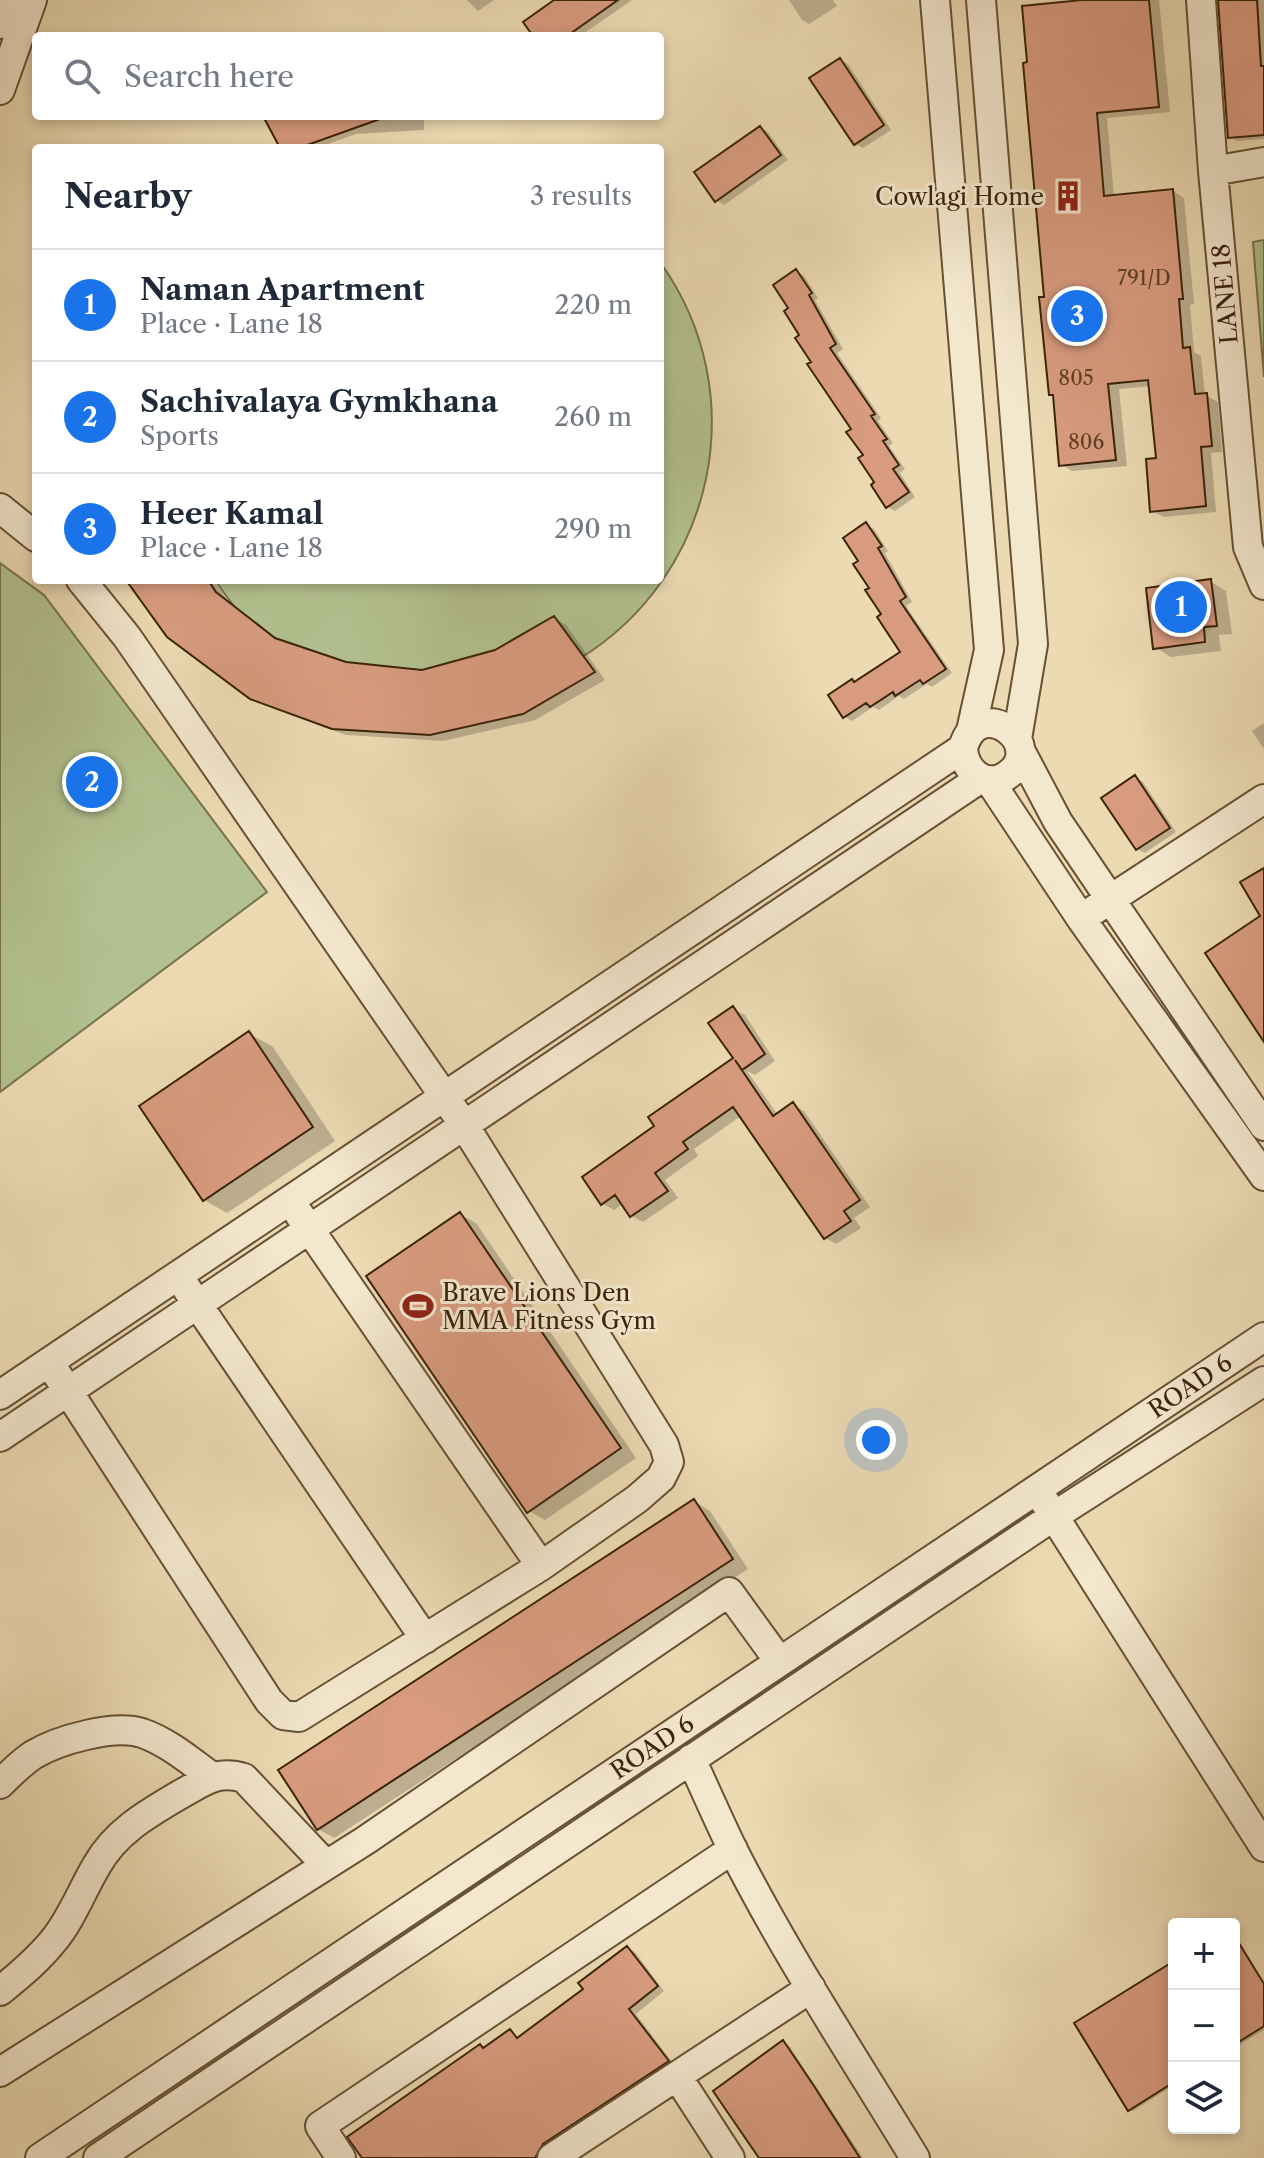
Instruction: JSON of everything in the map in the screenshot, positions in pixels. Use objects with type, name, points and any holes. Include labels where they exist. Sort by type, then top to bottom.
[{"type":"street","points":[[0,24],[9,0]]},
{"type":"street","points":[[0,90],[32,0]]},
{"type":"street","points":[[935,0],[989,650],[967,740],[966,766],[985,779],[1264,1176]]},
{"type":"street","points":[[0,1437],[985,779],[999,779],[1015,768],[1033,644],[981,0]]},
{"type":"street","name":"LANE 18","points":[[1201,0],[1213,171],[1248,547],[1262,572]]},
{"type":"street","points":[[1213,171],[1264,162]]},
{"type":"street","points":[[952,201],[997,198]]},
{"type":"street","points":[[975,482],[1020,477]]},
{"type":"street","points":[[0,508],[32,534]]},
{"type":"street","points":[[49,1362],[66,1393],[269,1701],[283,1715],[299,1717],[541,1566],[637,1499],[661,1478],[669,1462],[664,1445],[464,1125],[136,649],[84,584]]},
{"type":"street","points":[[0,1395],[444,1097],[967,740],[987,723],[1006,726],[1058,822],[1264,1126]]},
{"type":"street","points":[[1082,920],[1108,898],[1264,799]]},
{"type":"street","points":[[290,1200],[541,1566]]},
{"type":"street","points":[[178,1275],[425,1639]]},
{"type":"street","name":"ROAD 6","points":[[40,2158],[1264,1337]]},
{"type":"street","name":"ROAD 6","points":[[98,2158],[1054,1516],[1264,1381]]},
{"type":"street","points":[[1036,1489],[1264,1847]]},
{"type":"street","points":[[0,2072],[326,1865],[729,1592],[779,1661]]},
{"type":"street","points":[[0,1784],[32,1756],[61,1742],[114,1731],[141,1733],[172,1748],[212,1777]]},
{"type":"street","points":[[691,1759],[733,1849],[811,1988],[915,2158]]},
{"type":"street","points":[[0,1991],[36,1963],[57,1938],[98,1862],[113,1841],[139,1819],[212,1777],[228,1774],[244,1778],[326,1865]]},
{"type":"street","points":[[341,2158],[320,2126],[733,1849]]},
{"type":"street","points":[[567,2154],[677,2076],[811,1988]]},
{"type":"street","points":[[677,2076],[730,2158]]},
{"type":"green space","points":[[1264,240],[1264,377],[1253,242]]},
{"type":"green space","points":[[664,269],[689,313],[706,367],[712,423],[706,478],[690,531],[664,578]]},
{"type":"green space","points":[[0,563],[44,595],[267,892],[0,1092]]},
{"type":"green space","points":[[218,584],[660,584],[626,623],[572,663],[426,697],[392,689],[279,646],[256,630]]},
{"type":"building","points":[[554,0],[618,0],[573,32],[530,32],[523,22]]},
{"type":"building","points":[[1082,0],[1149,0],[1159,107],[1097,113],[1104,196],[1173,189],[1183,299],[1179,299],[1183,348],[1190,347],[1195,394],[1207,393],[1212,446],[1201,447],[1206,506],[1150,512],[1146,459],[1156,458],[1148,380],[1108,384],[1116,460],[1059,466],[1039,297],[1044,297],[1023,63],[1027,62],[1022,6]]},
{"type":"building","points":[[1218,0],[1257,0],[1261,66],[1264,66],[1264,135],[1228,138]]},
{"type":"building","points":[[840,58],[884,125],[854,145],[809,78]]},
{"type":"building","points":[[265,120],[377,120],[310,144],[278,144]]},
{"type":"building","points":[[760,126],[781,155],[715,202],[694,172]]},
{"type":"building","points":[[796,269],[812,293],[809,295],[836,344],[830,348],[875,414],[871,416],[887,439],[883,441],[899,465],[893,469],[909,492],[886,508],[858,458],[863,455],[846,432],[851,429],[807,364],[811,362],[795,338],[799,335],[784,311],[788,308],[773,285]]},
{"type":"building","points":[[866,522],[882,546],[878,548],[906,597],[900,601],[946,669],[923,684],[920,680],[895,696],[893,692],[870,707],[866,703],[843,718],[828,695],[900,652],[877,617],[881,614],[865,590],[869,588],[853,564],[858,561],[843,538]]},
{"type":"building","points":[[1211,579],[1217,626],[1204,627],[1205,642],[1153,649],[1146,588]]},
{"type":"building","points":[[129,584],[211,584],[216,592],[275,638],[346,662],[422,670],[495,650],[554,616],[595,672],[523,714],[430,735],[332,729],[250,699],[167,637]]},
{"type":"building","points":[[1135,775],[1170,828],[1136,850],[1101,798]]},
{"type":"building","points":[[1264,868],[1264,1042],[1205,953],[1260,916],[1240,882]]},
{"type":"building","points":[[733,1006],[765,1054],[742,1070],[735,1060],[773,1116],[793,1102],[860,1200],[844,1211],[851,1221],[824,1239],[733,1107],[683,1142],[688,1149],[655,1173],[668,1191],[630,1217],[615,1195],[601,1205],[582,1177],[654,1126],[648,1117],[733,1058],[708,1023]]},
{"type":"building","points":[[249,1031],[313,1127],[203,1201],[139,1106]]},
{"type":"building","points":[[460,1212],[621,1448],[527,1513],[366,1276]]},
{"type":"building","points":[[694,1499],[733,1559],[317,1830],[278,1770]]},
{"type":"building","points":[[1240,1945],[1264,1984],[1264,2026],[1240,2041]]},
{"type":"building","points":[[627,1946],[658,1986],[629,2009],[669,2061],[543,2144],[535,2158],[362,2158],[347,2137],[480,2044],[483,2048],[510,2029],[517,2038],[583,1989],[578,1983]]},
{"type":"building","points":[[1168,1965],[1168,2086],[1128,2111],[1074,2023]]},
{"type":"building","points":[[783,2040],[860,2158],[759,2158],[713,2091]]},
{"type":"place","name":"Cowlagi Home","points":[[1068,196]]},
{"type":"place","name":"Heer Kamal","points":[[1077,316]]},
{"type":"place","name":"Naman Apartment","points":[[1181,607]]},
{"type":"place","name":"Sachivalaya Gymkhana","points":[[92,782]]},
{"type":"place","name":"Brave Lions Den MMA Fitness Gym","points":[[418,1306]]}]
